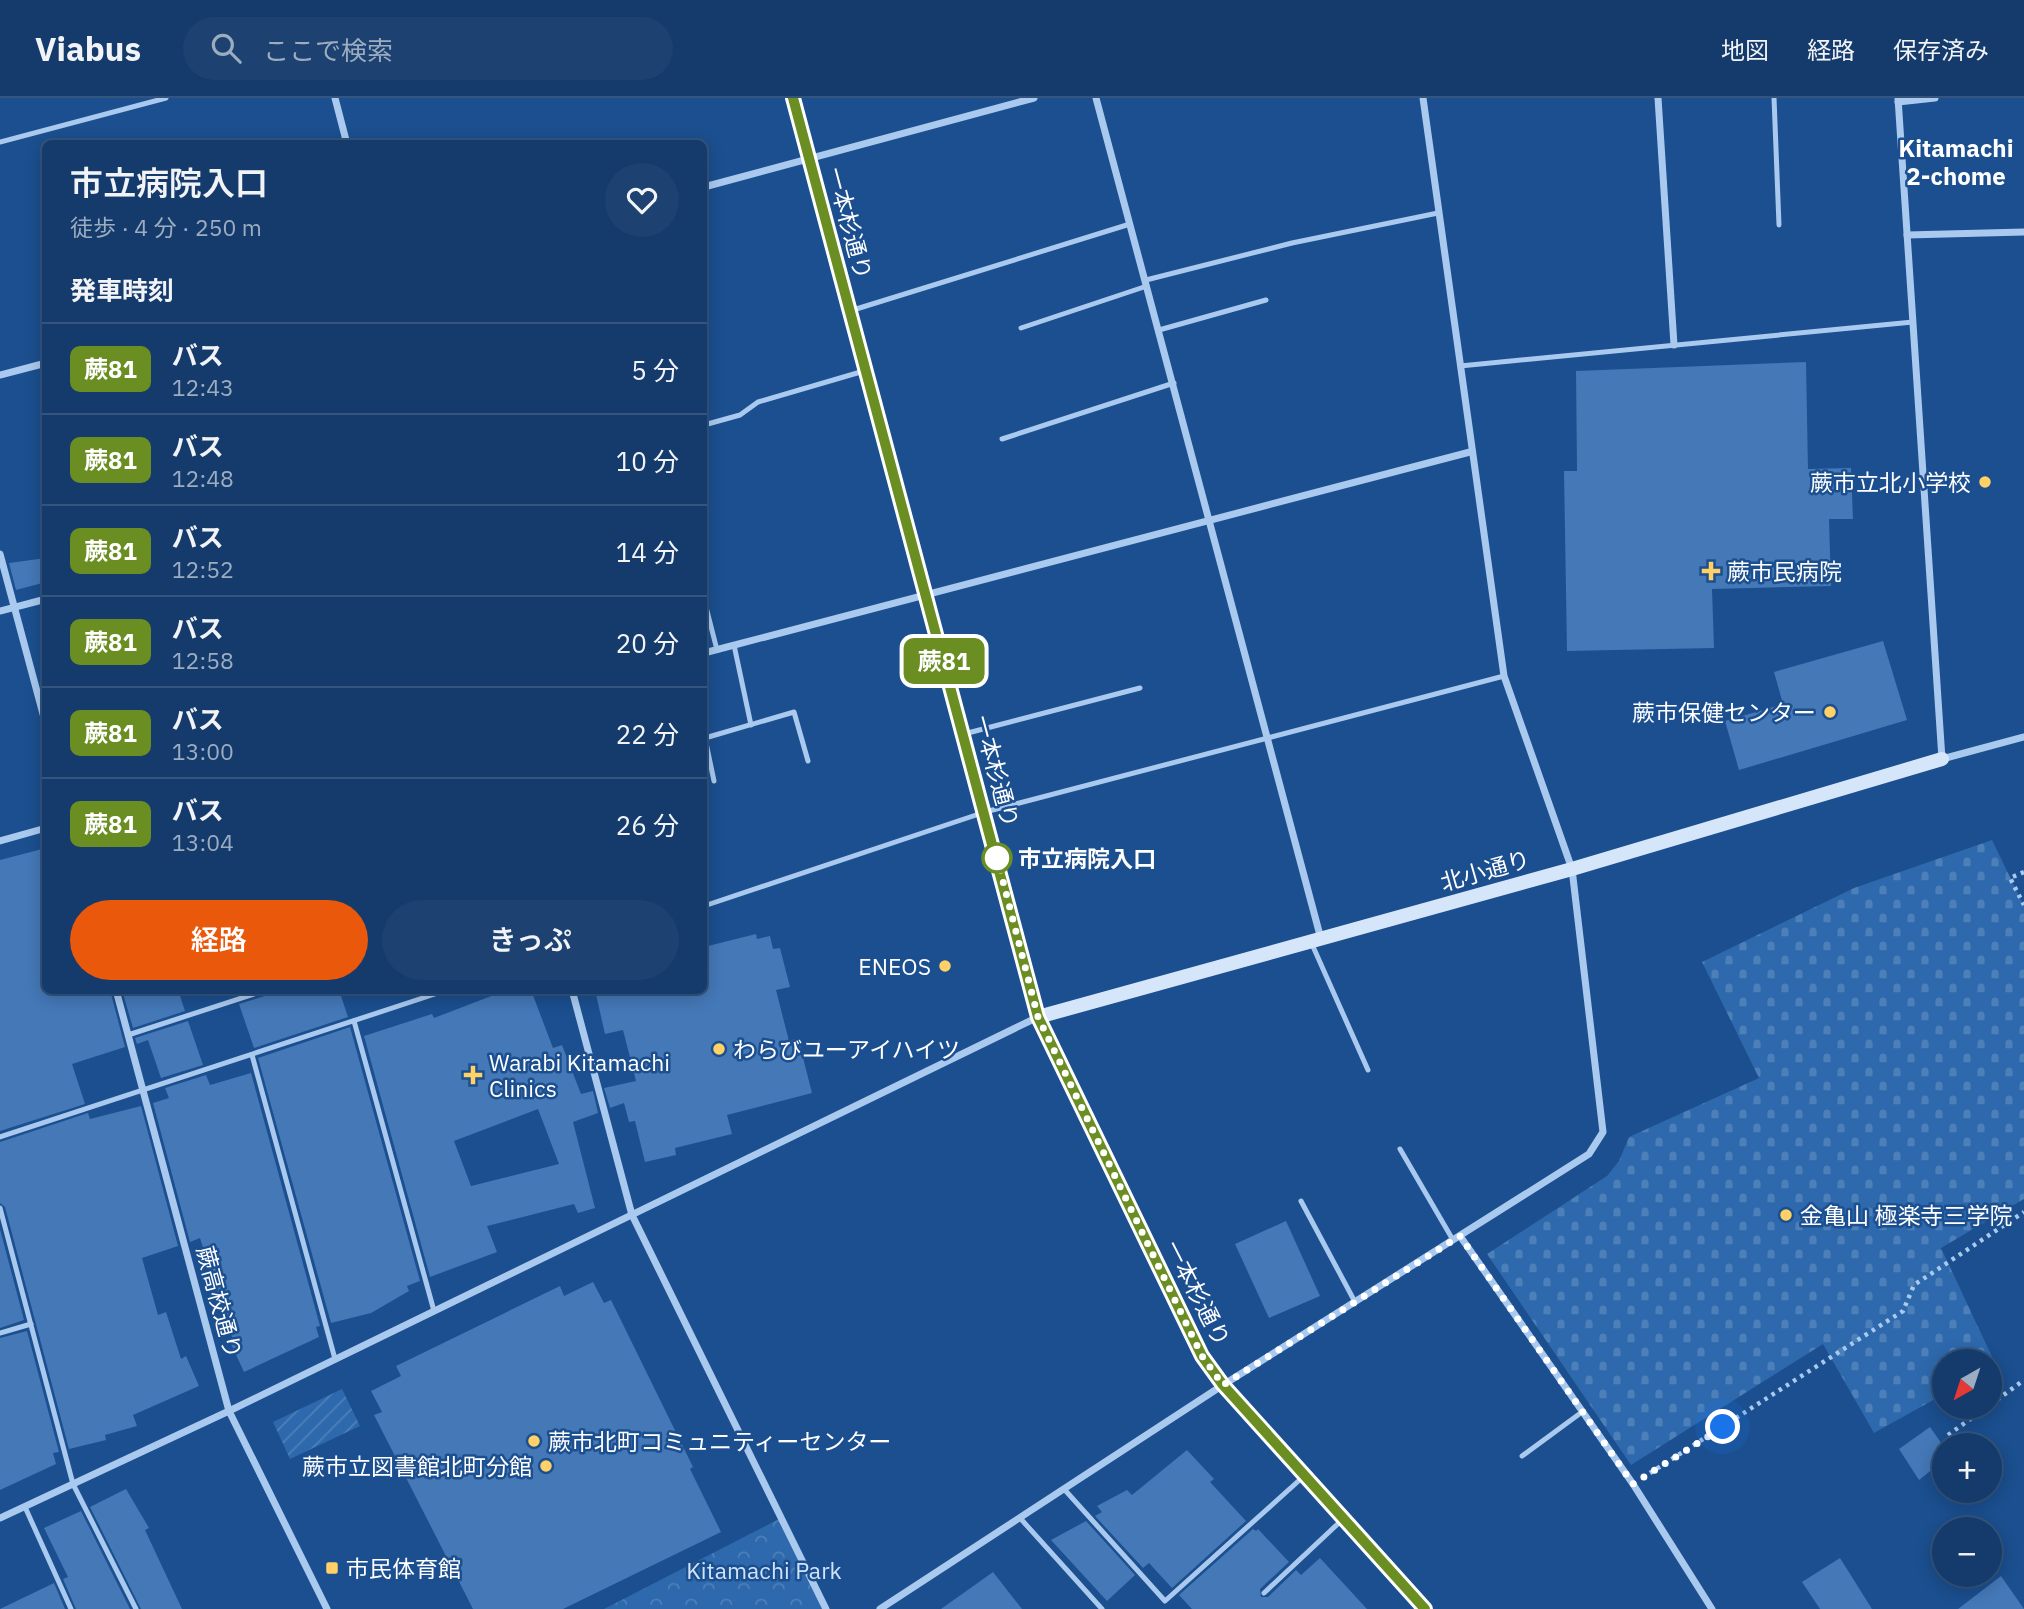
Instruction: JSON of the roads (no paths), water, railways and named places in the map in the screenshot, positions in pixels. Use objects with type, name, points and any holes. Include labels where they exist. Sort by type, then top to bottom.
[{"type":"street","points":[[335,98],[346,140]]},
{"type":"street","name":"一本杉通り","points":[[793,98],[1038,1017],[1202,1356],[1223,1385],[1425,1609]]},
{"type":"street","points":[[707,186],[1034,98]]},
{"type":"street","points":[[1096,98],[1268,736],[1316,941]]},
{"type":"street","points":[[880,1609],[1223,1385],[1589,1154],[1603,1132],[1572,869],[1504,676],[1470,452],[1423,98]]},
{"type":"street","points":[[1658,98],[1674,345]]},
{"type":"street","points":[[1935,98],[1898,100],[1942,759],[2024,737]]},
{"type":"street","points":[[1907,235],[2024,232]]},
{"type":"street","points":[[0,376],[42,364]]},
{"type":"street","points":[[707,652],[1210,518],[1470,452]]},
{"type":"street","points":[[0,554],[42,710]]},
{"type":"street","points":[[0,611],[42,600]]},
{"type":"street","name":"北小通り","points":[[1038,1017],[1572,869],[1942,759]]},
{"type":"street","points":[[0,841],[42,829]]},
{"type":"street","name":"蕨高校通り","points":[[117,994],[229,1411],[327,1609]]},
{"type":"street","points":[[573,994],[632,1215],[826,1609]]},
{"type":"street","points":[[0,1518],[229,1411],[1038,1017]]},
{"type":"street","points":[[1456,1238],[1633,1484],[1712,1609]]},
{"type":"lane","points":[[0,142],[166,98]]},
{"type":"lane","points":[[1774,98],[1779,225]]},
{"type":"lane","points":[[1021,328],[1147,283],[1292,243],[1438,213]]},
{"type":"lane","points":[[850,310],[1130,224]]},
{"type":"lane","points":[[1159,330],[1266,300]]},
{"type":"lane","points":[[1458,366],[1913,322]]},
{"type":"lane","points":[[707,424],[740,415],[758,402],[867,370]]},
{"type":"lane","points":[[1002,439],[1174,383]]},
{"type":"lane","points":[[707,610],[717,650]]},
{"type":"lane","points":[[734,645],[751,725]]},
{"type":"lane","points":[[707,905],[985,813],[1268,736],[1504,676]]},
{"type":"lane","points":[[964,734],[1140,688]]},
{"type":"lane","points":[[707,737],[794,712],[808,761]]},
{"type":"lane","points":[[707,748],[714,781]]},
{"type":"lane","points":[[1316,941],[1368,1070]]},
{"type":"lane","points":[[128,1035],[254,994]]},
{"type":"lane","points":[[0,1137],[435,994]]},
{"type":"lane","points":[[354,1021],[434,1311]]},
{"type":"lane","points":[[252,1055],[335,1359]]},
{"type":"lane","points":[[1400,1149],[1456,1238]]},
{"type":"lane","points":[[1301,1201],[1355,1302]]},
{"type":"lane","points":[[0,1208],[74,1484],[136,1609]]},
{"type":"lane","points":[[0,1333],[31,1324]]},
{"type":"lane","points":[[1522,1456],[1582,1412]]},
{"type":"lane","points":[[1064,1489],[1165,1601],[1304,1476]]},
{"type":"lane","points":[[24,1507],[71,1609]]},
{"type":"lane","points":[[1020,1518],[1102,1609]]},
{"type":"lane","points":[[1264,1593],[1344,1519]]},
{"type":"place","name":"蕨市立北小学校","points":[[1985,482]]},
{"type":"place","name":"蕨市民病院","points":[[1711,571]]},
{"type":"place","name":"蕨市保健センター","points":[[1830,712]]},
{"type":"place","name":"市立病院入口","points":[[997,858]]},
{"type":"place","name":"ENEOS","points":[[945,966]]},
{"type":"place","name":"わらびユーアイハイツ","points":[[719,1049]]},
{"type":"place","name":"Warabi Kitamachi Clinics","points":[[473,1075]]},
{"type":"place","name":"金亀山 極楽寺三学院","points":[[1786,1215]]},
{"type":"place","name":"蕨市北町コミュニティーセンター","points":[[534,1441]]},
{"type":"place","name":"蕨市立図書館北町分館","points":[[546,1466]]},
{"type":"place","name":"市民体育館","points":[[332,1568]]},
{"type":"district","name":"Kitamachi 2-chome","points":[[1956,162]]},
{"type":"park label","name":"Kitamachi Park","points":[[764,1570]]}]
